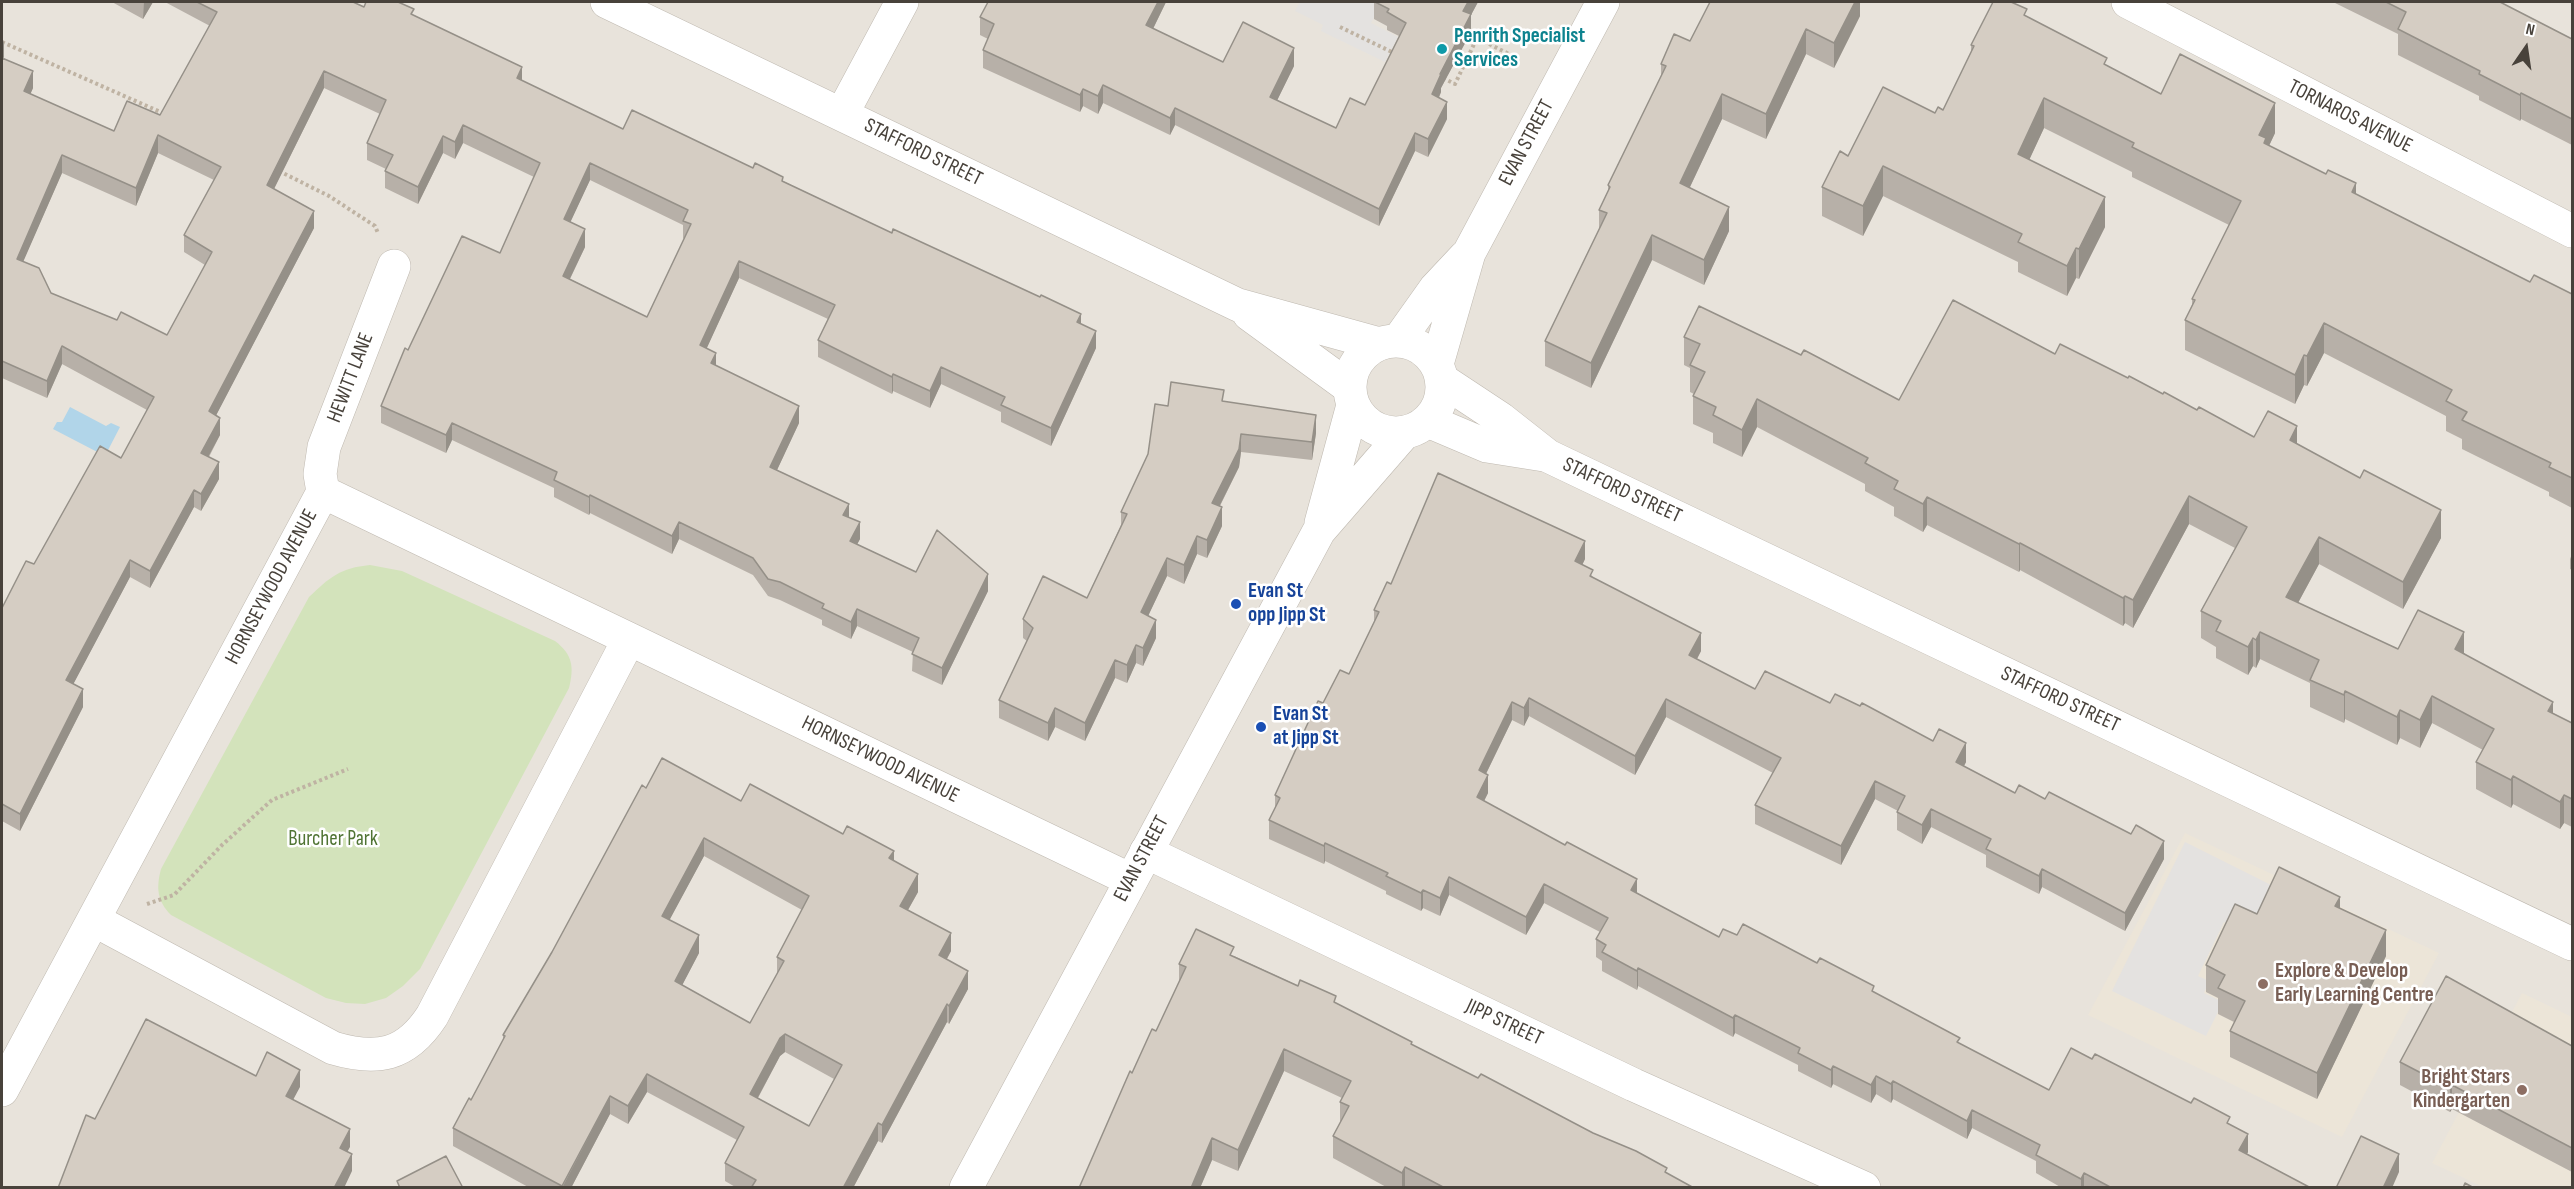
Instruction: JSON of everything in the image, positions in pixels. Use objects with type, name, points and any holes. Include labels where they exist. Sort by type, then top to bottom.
[{"type":"street","name":"STAFFORD STREET","points":[[607,2],[1238,305],[1388,342]]},
{"type":"street","points":[[842,114],[902,2]]},
{"type":"street","name":"EVAN STREET","points":[[1439,372],[1469,253],[1603,2]]},
{"type":"street","name":"TORNAROS AVENUE","points":[[2128,2],[2572,231]]},
{"type":"street","name":"EVAN STREET","points":[[1388,342],[1469,253]]},
{"type":"street","name":"HEWITT LANE","points":[[323,492],[320,474],[324,447],[394,266]]},
{"type":"street","name":"STAFFORD STREET","points":[[1238,305],[1351,396]]},
{"type":"street","points":[[1388,342],[1420,347],[1430,354],[1439,372],[1440,403],[1416,427],[1380,431],[1369,425],[1351,396],[1351,373],[1358,361],[1367,351],[1388,342]]},
{"type":"street","name":"STAFFORD STREET","points":[[1439,372],[1548,456],[2572,944]]},
{"type":"street","name":"EVAN STREET","points":[[1319,531],[1351,396]]},
{"type":"street","name":"STAFFORD STREET","points":[[1416,427],[1487,446],[1548,456]]},
{"type":"street","name":"EVAN STREET","points":[[966,1188],[1319,531],[1416,427]]},
{"type":"street","name":"HORNSEYWOOD AVENUE","points":[[2,1090],[323,492],[629,639],[1139,866]]},
{"type":"street","points":[[94,920],[333,1048],[356,1054],[377,1054],[404,1046],[413,1040],[432,1016],[629,639]]},
{"type":"street","name":"JIPP STREET","points":[[1139,866],[1864,1188]]},
{"type":"path","points":[[1340,27],[1397,55]]},
{"type":"path","points":[[1436,74],[1455,84],[1477,38],[1513,56]]},
{"type":"path","points":[[2,42],[176,119]]},
{"type":"path","points":[[278,170],[329,196],[375,226],[394,266]]},
{"type":"path","points":[[94,920],[174,896],[222,845],[272,800],[348,769]]},
{"type":"shaded area","points":[[2,2],[2572,2],[2572,1187],[2,1188]]},
{"type":"shaded area","points":[[1300,2],[1382,2],[1371,23],[1398,37],[1385,62],[1321,31],[1323,25],[1295,11]]},
{"type":"shaded area","name":"Explore & Develop Early Learning Centre","points":[[2185,833],[2439,953],[2342,1137],[2088,1015]]},
{"type":"shaded area","points":[[2185,842],[2279,889],[2256,937],[2224,922],[2198,976],[2209,981],[2204,993],[2223,1002],[2206,1036],[2112,991]]},
{"type":"shaded area","name":"Bright Stars Kindergarten","points":[[2522,993],[2572,1017],[2572,1187],[2483,1187],[2432,1163]]},
{"type":"green space","name":"Burcher Park","points":[[370,565],[402,571],[555,641],[569,656],[572,668],[569,688],[420,969],[403,986],[386,998],[365,1004],[346,1003],[326,998],[171,915],[160,899],[158,882],[161,869],[309,597],[323,584],[343,571]]},
{"type":"water","points":[[70,407],[106,426],[111,423],[120,427],[105,456],[53,429],[57,422],[62,422]]},
{"type":"building","points":[[197,2],[353,2],[364,7],[366,2],[398,2],[414,9],[411,14],[522,67],[517,78],[623,129],[632,110],[753,168],[755,163],[783,177],[782,181],[892,233],[893,229],[1081,314],[1077,322],[1096,331],[1051,428],[1001,405],[1005,397],[941,367],[930,391],[893,374],[892,377],[818,340],[835,305],[739,261],[700,345],[716,353],[711,363],[799,406],[770,467],[849,504],[843,515],[860,522],[850,541],[916,572],[937,530],[988,574],[942,668],[912,654],[919,638],[857,609],[851,622],[822,608],[824,604],[780,582],[768,579],[753,558],[679,522],[672,536],[590,495],[589,497],[554,480],[557,472],[452,423],[446,435],[381,406],[405,348],[408,350],[462,236],[500,253],[540,163],[463,125],[455,142],[443,136],[418,187],[385,171],[393,155],[367,143],[386,100],[324,71],[267,185],[314,211],[209,411],[220,418],[201,453],[219,462],[201,494],[194,490],[150,571],[130,560],[66,680],[83,689],[20,814],[2,804],[2,608],[26,561],[34,564],[100,446],[121,458],[154,397],[62,346],[47,381],[2,361],[2,58],[33,71],[24,91],[114,131],[127,101],[160,115],[217,12]],"holes":[[[158,135],[221,167],[184,235],[212,252],[167,335],[121,312],[117,320],[51,293],[39,268],[17,259],[62,155],[136,188]],[[590,163],[688,210],[683,221],[691,224],[647,317],[563,276],[585,229],[564,219]]]},
{"type":"building","points":[[988,2],[1158,2],[1146,25],[1223,62],[1243,22],[1294,48],[1270,97],[1336,128],[1350,98],[1365,105],[1406,23],[1387,12],[1389,9],[1375,2],[1468,2],[1463,11],[1471,14],[1432,94],[1447,102],[1428,139],[1415,133],[1379,209],[1175,108],[1170,118],[1103,85],[1098,96],[1083,89],[1080,95],[983,50],[994,24],[980,17]]},
{"type":"building","points":[[1710,2],[1855,2],[1834,43],[1806,29],[1766,114],[1722,94],[1680,183],[1729,207],[1704,260],[1652,235],[1591,363],[1545,341],[1607,213],[1599,210],[1610,187],[1608,185],[1666,66],[1661,64],[1674,34],[1690,41]]},
{"type":"building","points":[[1993,2],[2011,2],[2027,9],[2024,15],[2107,58],[2104,64],[2161,94],[2180,54],[2275,103],[2259,135],[2266,138],[2264,143],[2326,174],[2328,170],[2356,183],[2352,192],[2530,282],[2534,275],[2572,294],[2572,478],[2549,467],[2551,463],[2462,420],[2467,412],[2446,401],[2452,390],[2324,323],[2307,356],[2304,355],[2295,375],[2185,320],[2195,300],[2192,299],[2241,201],[2132,147],[2134,143],[2044,98],[2018,154],[2105,197],[2079,249],[2076,248],[2067,266],[2018,242],[2022,234],[1883,166],[1863,206],[1822,187],[1840,151],[1848,156],[1883,87],[1935,113],[1938,107],[1943,110],[1974,46],[1971,45]]},
{"type":"building","points":[[2386,2],[2500,2],[2572,39],[2572,119],[2479,74],[2480,71],[2398,29],[2406,12]]},
{"type":"building","points":[[1953,300],[2055,354],[2060,344],[2128,378],[2129,376],[2163,394],[2164,392],[2197,410],[2199,407],[2254,437],[2268,411],[2297,426],[2290,440],[2360,478],[2364,470],[2441,510],[2403,582],[2319,537],[2286,597],[2398,649],[2418,610],[2464,632],[2455,649],[2553,702],[2548,711],[2572,723],[2572,799],[2564,795],[2560,802],[2513,776],[2511,780],[2476,762],[2494,729],[2432,696],[2420,720],[2400,710],[2397,717],[2345,691],[2344,695],[2310,680],[2319,660],[2260,632],[2256,640],[2253,638],[2248,647],[2216,631],[2221,621],[2201,611],[2247,527],[2189,496],[2133,600],[2125,596],[2123,598],[1927,497],[1923,504],[1894,489],[1898,481],[1865,463],[1868,458],[1757,399],[1742,430],[1713,415],[1716,407],[1693,396],[1705,372],[1690,365],[1700,344],[1684,337],[1699,306],[1801,355],[1804,350],[1899,400]]},
{"type":"building","points":[[1171,382],[1224,390],[1222,401],[1316,415],[1312,442],[1241,434],[1239,449],[1212,503],[1222,507],[1207,540],[1197,536],[1184,565],[1167,558],[1141,612],[1156,620],[1143,648],[1136,645],[1127,665],[1115,660],[1085,723],[1055,708],[1048,723],[999,700],[1033,628],[1023,619],[1043,576],[1087,598],[1127,514],[1121,512],[1148,454],[1155,404],[1168,406]]},
{"type":"building","points":[[1438,473],[1585,541],[1575,561],[1593,570],[1590,576],[1701,633],[1689,655],[1755,689],[1765,671],[1830,703],[1835,694],[1860,706],[1862,703],[1933,741],[1939,729],[1966,743],[1956,762],[2015,793],[2019,785],[2045,799],[2049,792],[2131,834],[2136,825],[2164,841],[2125,913],[2042,869],[2039,876],[1986,849],[1991,839],[1931,809],[1922,825],[1897,812],[1905,796],[1875,781],[1841,846],[1755,805],[1781,758],[1666,699],[1635,756],[1529,698],[1524,708],[1512,702],[1479,770],[1488,775],[1477,797],[1565,845],[1567,842],[1637,879],[1631,890],[1719,937],[1723,929],[1737,935],[1743,924],[1817,963],[1820,958],[1874,986],[1872,991],[1960,1038],[1957,1042],[2049,1090],[2071,1048],[2092,1059],[2095,1054],[2191,1103],[2194,1098],[2230,1117],[2227,1123],[2248,1134],[2239,1150],[2311,1188],[2112,1188],[2084,1173],[2081,1179],[2036,1155],[2040,1145],[1972,1110],[1967,1121],[1893,1081],[1891,1084],[1876,1076],[1871,1085],[1833,1066],[1831,1070],[1798,1053],[1800,1048],[1735,1015],[1733,1018],[1638,968],[1637,971],[1602,952],[1606,945],[1596,939],[1608,918],[1544,884],[1526,917],[1449,877],[1440,898],[1423,890],[1421,893],[1386,876],[1388,873],[1269,820],[1280,798],[1275,795],[1318,701],[1323,703],[1340,670],[1349,674],[1379,612],[1374,610],[1387,582],[1391,584]]},
{"type":"building","points":[[662,758],[741,801],[750,784],[843,834],[847,826],[894,851],[889,858],[918,874],[900,906],[951,933],[939,955],[968,971],[949,1006],[947,1004],[882,1125],[878,1123],[843,1188],[751,1188],[756,1180],[725,1163],[744,1127],[647,1074],[628,1106],[610,1096],[562,1186],[453,1128],[469,1098],[471,1100],[505,1036],[503,1035],[552,952],[642,785],[646,788]],"holes":[[[704,838],[809,896],[777,957],[784,961],[750,1023],[675,981],[699,935],[662,916]],[[785,1034],[842,1065],[809,1126],[750,1094],[780,1038]]]},
{"type":"building","points":[[2279,867],[2340,897],[2335,906],[2386,930],[2317,1073],[2230,1031],[2245,1001],[2218,988],[2225,975],[2206,965],[2235,904],[2257,914]]},
{"type":"building","points":[[1196,929],[1234,947],[1230,955],[1298,986],[1300,980],[1336,996],[1334,1002],[1412,1042],[1411,1044],[1478,1078],[1481,1074],[1593,1133],[1636,1151],[1667,1168],[1665,1172],[1694,1188],[1445,1188],[1405,1167],[1402,1173],[1333,1136],[1349,1106],[1340,1102],[1351,1081],[1284,1049],[1238,1150],[1212,1138],[1191,1188],[1079,1188],[1130,1071],[1132,1073],[1152,1029],[1156,1031],[1186,967],[1179,964]]},
{"type":"building","points":[[2446,976],[2572,1046],[2572,1148],[2452,1085],[2450,1088],[2400,1062]]},
{"type":"building","points":[[146,1019],[256,1076],[267,1052],[300,1070],[286,1096],[350,1129],[340,1148],[352,1154],[334,1188],[58,1188],[86,1115],[95,1119]]},
{"type":"building","points":[[2361,1136],[2399,1154],[2383,1188],[2336,1188]]},
{"type":"building","points":[[446,1156],[463,1188],[400,1188],[397,1181]]},
{"type":"building","points":[[2465,1183],[2474,1188],[2463,1188]]},
{"type":"place","name":"Penrith Specialist Services","points":[[1442,49]]},
{"type":"place","name":"Evan St opp Jipp St","points":[[1236,604]]},
{"type":"place","name":"Evan St at Jipp St","points":[[1261,727]]},
{"type":"place","name":"Explore & Develop Early Learning Centre","points":[[2263,984]]},
{"type":"place","name":"Bright Stars Kindergarten","points":[[2522,1090]]}]
